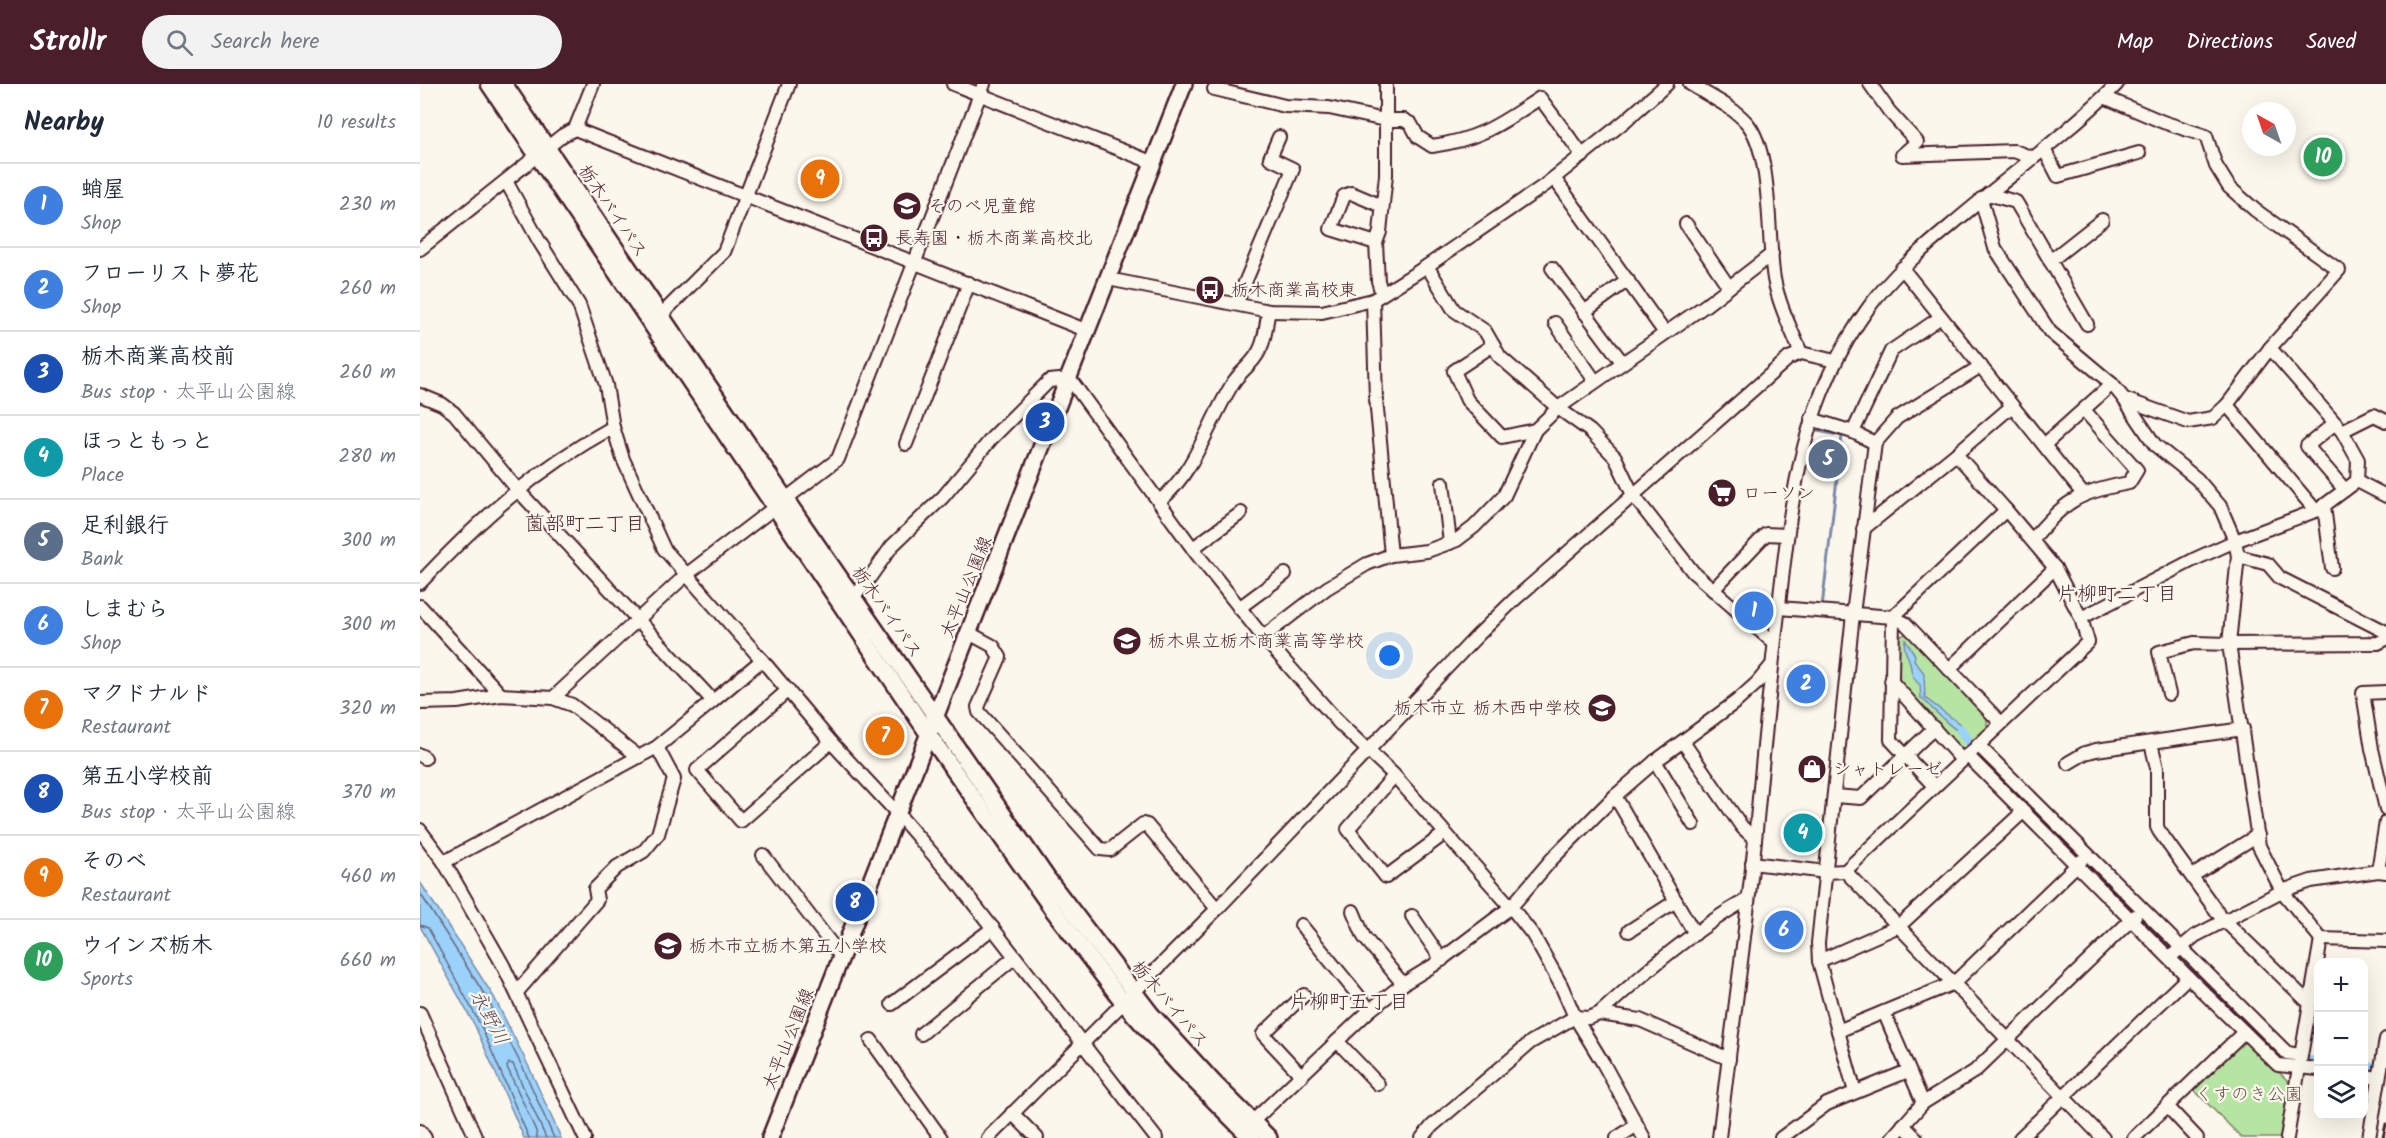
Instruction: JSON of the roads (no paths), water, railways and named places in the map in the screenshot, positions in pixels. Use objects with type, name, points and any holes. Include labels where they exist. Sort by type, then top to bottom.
[{"type":"main road","name":"栃木バイパス","points":[[489,84],[542,152],[661,315],[781,504]]},
{"type":"main road","name":"栃木バイパス","points":[[504,84],[542,152],[781,504],[847,600],[936,717],[1128,997]]},
{"type":"main road","name":"太平山公園線","points":[[770,1138],[1184,84]]},
{"type":"main road","name":"栃木バイパス","points":[[847,600],[929,735],[1053,910],[1128,997],[1191,1059],[1246,1132],[1269,1138]]},
{"type":"street","points":[[575,129],[593,84]]},
{"type":"street","points":[[661,315],[722,256],[789,84]]},
{"type":"street","points":[[953,84],[982,89],[1154,163]]},
{"type":"street","points":[[1386,84],[1386,176],[1380,232],[1376,243],[1378,281],[1376,399],[1391,555]]},
{"type":"street","points":[[1108,279],[1269,311],[1322,312],[1377,297],[1427,266],[1554,178],[1667,84]]},
{"type":"street","points":[[1690,84],[1732,111],[1756,136],[1761,154],[1774,278],[1779,299],[1801,353]]},
{"type":"street","points":[[1870,84],[1889,111],[1917,142],[1902,154],[2014,151],[2033,158]]},
{"type":"street","points":[[1719,1138],[1755,839],[1786,535],[1799,460],[1811,419],[1835,361],[1870,306],[1902,268],[2117,84]]},
{"type":"street","points":[[553,698],[686,575],[838,459],[982,89]]},
{"type":"street","points":[[1214,89],[1286,106],[1329,108],[1385,120],[1404,120],[1411,124],[1418,137],[1432,146],[1453,143],[1497,127],[1540,98],[1583,156]]},
{"type":"street","points":[[2104,97],[2163,122],[2206,136],[2216,166],[2229,187],[2255,210],[2339,270],[2270,348],[2227,405],[2213,418],[2188,422],[2124,399]]},
{"type":"street","points":[[420,249],[568,131],[575,129],[1088,331]]},
{"type":"street","points":[[1236,304],[1293,169],[1270,158],[1279,137]]},
{"type":"street","points":[[2044,148],[2058,176],[2139,153]]},
{"type":"street","points":[[1554,178],[1665,333]]},
{"type":"street","points":[[506,181],[539,241],[579,305],[606,385],[622,459],[664,549],[831,742],[898,813],[993,928],[1156,1138]]},
{"type":"street","points":[[1376,243],[1331,230],[1344,196],[1351,193],[1382,206]]},
{"type":"street","points":[[1985,196],[2016,202],[2087,324]]},
{"type":"street","points":[[1985,196],[1995,248],[2050,332],[2112,384],[2155,445],[2197,479],[2220,506],[2235,541],[2238,556],[2229,644],[2259,846],[2282,891],[2321,939],[2288,1138]]},
{"type":"street","points":[[2050,261],[2102,220]]},
{"type":"street","points":[[1686,224],[1729,287]]},
{"type":"street","points":[[1263,637],[1327,588],[1367,564],[1391,555],[1427,551],[1450,543],[1474,527],[1504,496],[1535,430],[1558,408],[1772,254]]},
{"type":"street","points":[[1427,266],[1454,310],[1485,332],[1500,357],[1558,408],[1590,431],[1615,457],[1633,495],[1693,572],[1774,643]]},
{"type":"street","points":[[1552,268],[1622,362]]},
{"type":"street","points":[[1902,268],[2083,494]]},
{"type":"street","points":[[1584,312],[1628,280]]},
{"type":"street","points":[[906,444],[969,283]]},
{"type":"street","points":[[1160,501],[1176,487],[1204,441],[1218,408],[1238,375],[1254,362],[1262,346],[1269,311]]},
{"type":"street","points":[[1853,432],[1891,351],[1941,317]]},
{"type":"street","points":[[1555,323],[1595,381]]},
{"type":"street","points":[[1493,345],[1454,371],[1467,400],[1502,437],[1535,430]]},
{"type":"street","points":[[2270,348],[2338,427],[2358,460],[2357,481]]},
{"type":"street","points":[[988,1138],[1217,909],[1366,751],[1514,600],[1777,368],[1801,353],[1835,361]]},
{"type":"street","points":[[1855,1092],[1818,961],[1853,614],[1875,443],[1897,418],[1981,366]]},
{"type":"street","points":[[847,600],[863,587],[892,546],[943,497],[1000,430],[1049,381],[1070,379],[1193,548],[1263,637],[1340,724],[1395,776],[1533,935],[1561,985],[1575,1017],[1644,1138]]},
{"type":"street","points":[[2044,445],[2112,384]]},
{"type":"street","points":[[420,395],[442,404],[454,413],[517,489],[713,701]]},
{"type":"street","points":[[2227,405],[2320,509],[2332,568]]},
{"type":"street","points":[[1863,529],[2012,406]]},
{"type":"street","points":[[2032,540],[2052,515],[2083,494],[2129,483],[2137,470],[2084,410]]},
{"type":"street","points":[[2345,489],[2307,446],[2338,427],[2374,415],[2386,421]]},
{"type":"street","points":[[1811,419],[1853,432],[1875,443]]},
{"type":"street","points":[[420,583],[473,529],[517,489],[577,447],[614,428]]},
{"type":"street","points":[[1752,863],[1826,872],[1845,871],[2088,642],[2081,618],[2055,568],[1956,454]]},
{"type":"street","points":[[2081,618],[2195,559],[2235,541],[2320,509],[2357,481]]},
{"type":"street","points":[[2357,481],[2386,496]]},
{"type":"street","points":[[1443,483],[1450,543]]},
{"type":"street","points":[[1934,786],[1890,740],[1893,617],[2006,510]]},
{"type":"street","points":[[1193,548],[1241,513]]},
{"type":"street","points":[[1713,590],[1766,534],[1786,535]]},
{"type":"street","points":[[2238,556],[2268,564],[2280,578],[2386,632]]},
{"type":"street","points":[[1949,669],[2055,568]]},
{"type":"street","points":[[1239,608],[1286,574]]},
{"type":"street","points":[[420,606],[501,695]]},
{"type":"street","points":[[1779,608],[1893,617],[1905,623],[2001,723]]},
{"type":"street","points":[[969,633],[993,646],[1000,657],[978,707],[979,712],[1100,849],[1110,850],[1143,824],[1148,825],[1217,909]]},
{"type":"street","points":[[2169,694],[2159,652],[2194,643],[2378,643],[2386,639]]},
{"type":"street","points":[[444,862],[657,747],[762,660]]},
{"type":"street","points":[[1246,1132],[1370,1010],[1403,984],[1442,960],[1511,907],[1552,860],[1615,796],[1655,761],[1737,701],[1772,665]]},
{"type":"street","points":[[1891,681],[1934,728],[2024,811],[2278,1065],[2300,1061]]},
{"type":"street","points":[[788,690],[697,770],[741,821],[831,742]]},
{"type":"street","points":[[2386,692],[2363,693],[2372,749],[2386,809]]},
{"type":"street","points":[[420,703],[457,702],[501,695],[553,698],[572,705],[639,757]]},
{"type":"street","points":[[1834,796],[1861,798],[1934,728]]},
{"type":"street","points":[[2068,763],[2085,753],[2096,750],[2243,729]]},
{"type":"street","points":[[1683,742],[1742,827],[1755,839]]},
{"type":"street","points":[[2151,743],[2157,768],[2157,827],[2225,921],[2306,1000],[2311,1001]]},
{"type":"street","points":[[1978,745],[2287,1053],[2314,1067]]},
{"type":"street","points":[[518,992],[597,900],[595,889],[616,867],[644,851],[658,834],[674,778],[657,747]]},
{"type":"street","points":[[1655,761],[1693,824]]},
{"type":"street","points":[[1395,776],[1348,829],[1386,877],[1444,834]]},
{"type":"street","points":[[1615,796],[1695,934]]},
{"type":"street","points":[[1818,961],[1899,927],[2024,811]]},
{"type":"street","points":[[2170,958],[2194,936],[2282,891],[2311,881],[2382,871],[2386,822]]},
{"type":"street","points":[[420,830],[444,862],[518,992],[585,1138]]},
{"type":"street","points":[[2192,876],[2258,835]]},
{"type":"street","points":[[763,855],[842,958]]},
{"type":"street","points":[[1838,1031],[1954,983],[2088,855]]},
{"type":"street","points":[[1845,871],[2103,1138]]},
{"type":"street","points":[[1422,1138],[1449,1111],[1531,1042],[1575,1017],[1588,1018],[1599,1014],[1632,984],[1715,918],[1748,899]]},
{"type":"street","points":[[1629,931],[1676,901]]},
{"type":"street","points":[[1892,1138],[1923,1103],[1975,1071],[2142,909]]},
{"type":"street","points":[[1353,912],[1364,937],[1403,984]]},
{"type":"street","points":[[1412,916],[1442,960]]},
{"type":"street","points":[[1301,925],[1370,1010]]},
{"type":"street","points":[[892,1004],[993,928]]},
{"type":"street","points":[[2321,939],[2386,941]]},
{"type":"street","points":[[921,1034],[1015,957]]},
{"type":"street","points":[[2020,1138],[2188,977]]},
{"type":"street","points":[[1302,1076],[1263,1034],[1304,995]]},
{"type":"street","points":[[1884,1012],[1923,1103]]},
{"type":"street","points":[[420,1013],[476,1138]]},
{"type":"street","points":[[1599,1014],[1640,1020],[1729,1059]]},
{"type":"street","points":[[2134,1138],[2244,1032]]},
{"type":"street","points":[[2369,1138],[2386,1039]]},
{"type":"street","points":[[871,1040],[941,1138]]},
{"type":"street","points":[[1338,1041],[1378,1084]]},
{"type":"street","points":[[1790,1135],[1827,1104],[1908,1071]]},
{"type":"street","points":[[2368,1077],[2379,1078]]},
{"type":"street","points":[[2167,1106],[2197,1138]]},
{"type":"street","points":[[1012,1113],[1037,1138]]},
{"type":"street","points":[[1617,1138],[1637,1125]]},
{"type":"street","points":[[1903,1125],[1916,1138]]},
{"type":"street","points":[[420,1131],[426,1138]]},
{"type":"water","points":[[1905,639],[1915,655],[1914,660],[1924,673],[1925,698],[1960,724],[1963,728],[1959,731],[1921,698],[1920,685],[1912,675],[1905,649]]},
{"type":"water","name":"永野川","points":[[420,882],[494,997],[561,1138],[524,1138],[475,1026],[420,926]]},
{"type":"waterway","points":[[1818,431],[1842,436],[1822,607]]},
{"type":"waterway","points":[[1867,609],[1886,610]]},
{"type":"waterway","points":[[1961,730],[1977,755],[2282,1058],[2314,1062]]},
{"type":"waterway","points":[[2368,1067],[2386,1069]]},
{"type":"railway","points":[[2383,1138],[2386,1124]]},
{"type":"place","name":"ウインズ栃木","points":[[2323,157]]},
{"type":"place","name":"そのべ","points":[[820,179]]},
{"type":"place","name":"そのべ児童館","points":[[907,206]]},
{"type":"place","name":"長寿園・栃木商業高校北","points":[[874,238]]},
{"type":"place","name":"栃木商業高校東","points":[[1210,290]]},
{"type":"place","name":"栃木商業高校前","points":[[1045,422]]},
{"type":"place","name":"足利銀行","points":[[1828,459]]},
{"type":"place","name":"ローソン","points":[[1722,493]]},
{"type":"place","name":"蛸屋","points":[[1754,611]]},
{"type":"place","name":"栃木県立栃木商業高等学校","points":[[1127,641]]},
{"type":"place","name":"フローリスト夢花","points":[[1806,684]]},
{"type":"place","name":"栃木市立 栃木西中学校","points":[[1602,708]]},
{"type":"place","name":"マクドナルド","points":[[885,736]]},
{"type":"place","name":"シャトレーゼ","points":[[1812,769]]},
{"type":"place","name":"ほっともっと","points":[[1803,833]]},
{"type":"place","name":"第五小学校前","points":[[855,902]]},
{"type":"place","name":"しまむら","points":[[1784,930]]},
{"type":"place","name":"栃木市立栃木第五小学校","points":[[668,946]]},
{"type":"district","name":"薗部町二丁目","points":[[585,523]]},
{"type":"district","name":"片柳町二丁目","points":[[2117,593]]},
{"type":"district","name":"片柳町五丁目","points":[[1349,1001]]},
{"type":"park label","name":"くすのき公園","points":[[2249,1094]]}]
